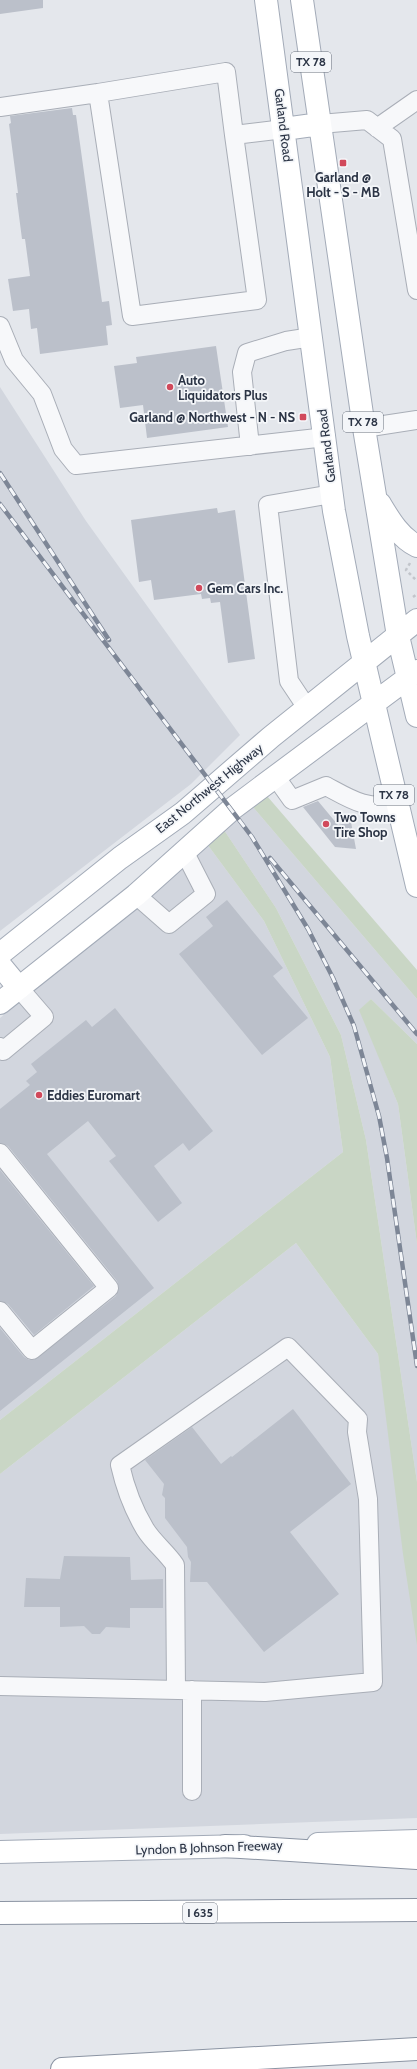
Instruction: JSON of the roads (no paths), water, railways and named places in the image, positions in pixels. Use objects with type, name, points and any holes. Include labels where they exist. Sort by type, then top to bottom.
[{"type":"main road","name":"Garland Road","points":[[266,0],[326,437],[332,494],[364,662],[396,804],[417,886]]},
{"type":"main road","name":"TX 78","points":[[302,0],[364,428],[398,636],[412,675],[417,716]]},
{"type":"main road","points":[[284,129],[320,124]]},
{"type":"main road","points":[[376,497],[394,526],[414,552]]},
{"type":"main road","name":"East Northwest Highway","points":[[0,954],[120,858],[183,813],[307,708],[417,620]]},
{"type":"main road","points":[[0,1003],[136,895],[232,809],[412,675]]},
{"type":"main road","points":[[0,965],[19,988]]},
{"type":"main road","name":"Lyndon B Johnson Freeway","points":[[0,1852],[417,1841]]},
{"type":"main road","points":[[225,1846],[407,1858]]},
{"type":"main road","name":"I 635","points":[[1,1913],[408,1911]]},
{"type":"main road","points":[[62,2069],[417,2049]]},
{"type":"lane","points":[[0,107],[226,72],[257,300],[132,316],[98,93]]},
{"type":"lane","points":[[377,128],[417,100]]},
{"type":"lane","points":[[320,124],[367,120],[392,139],[417,290]]},
{"type":"lane","points":[[234,135],[284,129]]},
{"type":"lane","points":[[0,326],[14,360],[42,394],[63,449],[76,465],[326,437]]},
{"type":"lane","points":[[250,446],[242,372],[247,353],[286,341],[312,337]]},
{"type":"lane","points":[[364,428],[417,420]]},
{"type":"lane","points":[[307,708],[288,681],[268,505],[332,494]]},
{"type":"lane","points":[[275,776],[292,800],[326,786],[357,802],[380,807],[396,804]]},
{"type":"lane","points":[[136,895],[169,924],[206,894],[184,851]]},
{"type":"lane","points":[[0,1047],[3,1050],[44,1017],[19,988]]},
{"type":"lane","points":[[0,1153],[109,1288],[32,1350],[0,1311]]},
{"type":"lane","points":[[0,1686],[184,1690],[265,1692],[373,1682],[368,1499],[357,1432],[358,1419],[288,1347],[120,1465],[126,1488],[145,1530],[175,1565],[184,1690],[192,1791]]},
{"type":"railway","points":[[0,473],[109,640]]},
{"type":"railway","points":[[0,504],[252,837],[308,929],[333,978],[354,1026],[379,1116],[387,1158],[417,1366]]},
{"type":"railway","points":[[270,858],[417,1034]]},
{"type":"place","name":"Garland @ Holt - S - MB","points":[[343,163]]},
{"type":"place","name":"Auto Liquidators Plus","points":[[170,387]]},
{"type":"place","name":"Garland @ Northwest - N - NS","points":[[303,417]]},
{"type":"place","name":"Gem Cars Inc.","points":[[199,588]]},
{"type":"place","name":"Two Towns Tire Shop","points":[[326,824]]},
{"type":"place","name":"Eddies Euromart","points":[[39,1095]]}]
